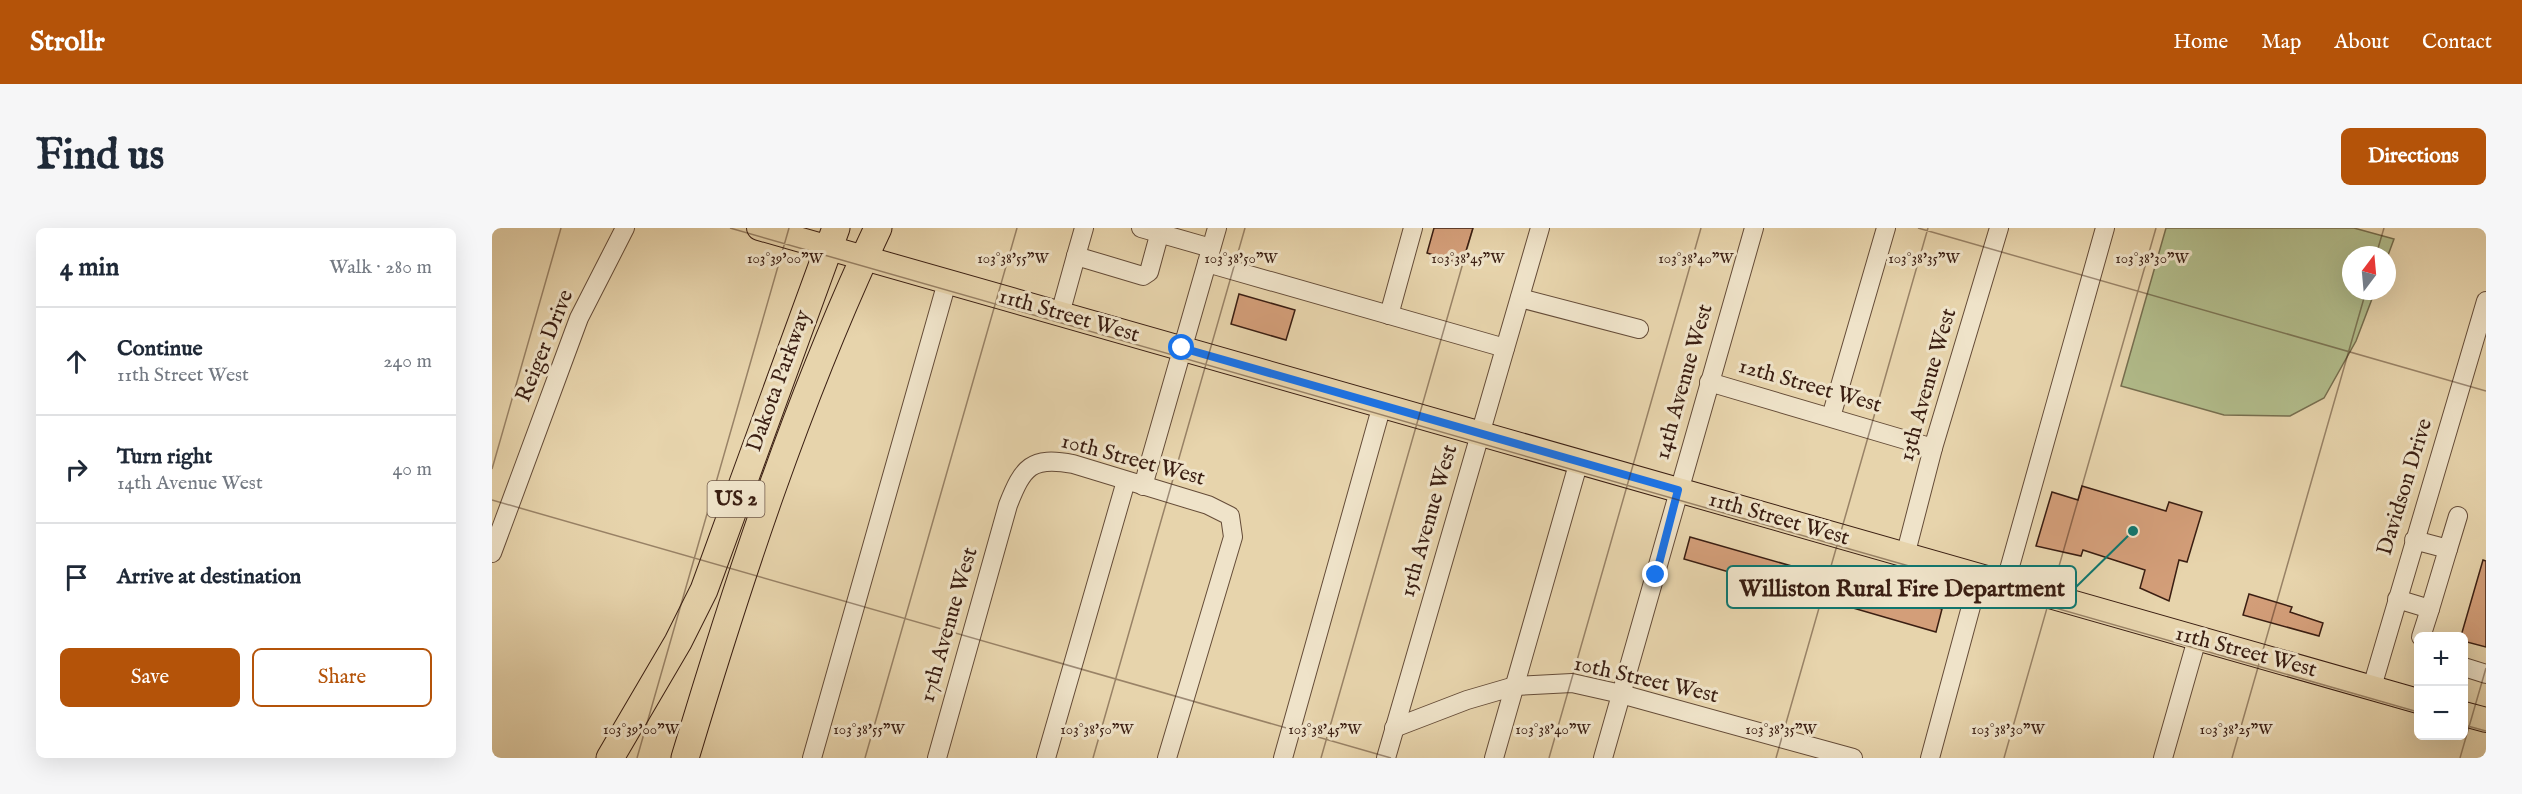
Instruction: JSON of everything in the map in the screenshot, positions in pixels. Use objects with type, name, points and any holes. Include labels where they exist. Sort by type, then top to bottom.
[{"type":"highway","name":"Dakota Parkway","points":[[685,758],[775,483],[831,333],[878,228]]},
{"type":"highway","name":"Dakota Parkway","points":[[610,758],[678,642],[704,590],[831,238]]},
{"type":"main road","name":"11th Street West","points":[[759,228],[831,238],[864,258],[2196,639],[2414,699]]},
{"type":"main road","points":[[2468,715],[2486,720]]},
{"type":"street","name":"Reiger Drive","points":[[492,553],[579,318],[625,228]]},
{"type":"street","points":[[1060,314],[1084,228]]},
{"type":"street","points":[[1141,228],[1160,231],[1209,256],[1389,315],[1505,348]]},
{"type":"street","points":[[1046,758],[1182,348],[1217,228]]},
{"type":"street","points":[[1389,315],[1413,228]]},
{"type":"street","name":"15th Avenue West","points":[[1386,758],[1540,228]]},
{"type":"street","name":"14th Avenue West","points":[[1603,758],[1708,382],[1754,228]]},
{"type":"street","points":[[1831,417],[1886,228]]},
{"type":"street","name":"13th Avenue West","points":[[1905,556],[1933,448],[1999,228]]},
{"type":"street","points":[[2005,584],[2105,228]]},
{"type":"street","points":[[1076,256],[1143,276],[1149,272],[1160,231]]},
{"type":"street","points":[[812,758],[947,282]]},
{"type":"street","points":[[1520,298],[1639,330]]},
{"type":"street","name":"Davidson Drive","points":[[2372,687],[2486,301]]},
{"type":"street","name":"12th Street West","points":[[1708,382],[1933,448]]},
{"type":"street","points":[[1283,758],[1382,405]]},
{"type":"street","name":"10th Street West","points":[[1008,505],[1020,475],[1034,464],[1051,460],[1073,464],[1208,505],[1230,516],[1233,537],[1167,758]]},
{"type":"street","points":[[1494,758],[1579,461]]},
{"type":"street","name":"17th Avenue West","points":[[936,758],[1008,505]]},
{"type":"street","points":[[2422,632],[2458,516]]},
{"type":"street","points":[[2414,540],[2448,549]]},
{"type":"street","points":[[1930,758],[1979,577]]},
{"type":"street","points":[[2397,599],[2430,609]]},
{"type":"street","points":[[2163,758],[2196,639]]},
{"type":"street","points":[[2468,669],[2486,674]]},
{"type":"street","name":"10th Street West","points":[[1394,728],[1467,700],[1515,686],[1572,683],[1621,694],[1853,758]]},
{"type":"green space","points":[[2166,228],[2354,228],[2394,239],[2391,246],[2342,246],[2342,300],[2372,300],[2356,341],[2324,398],[2290,416],[2224,415],[2121,386]]},
{"type":"building","points":[[1434,228],[1473,228],[1462,264],[1427,253]]},
{"type":"building","points":[[1239,294],[1295,310],[1286,340],[1231,324]]},
{"type":"building","points":[[2082,486],[2166,511],[2169,502],[2202,512],[2187,562],[2179,560],[2169,601],[2140,588],[2145,570],[2083,550],[2081,556],[2036,546],[2052,492],[2078,500]]},
{"type":"building","points":[[1690,537],[1942,609],[1936,632],[1684,559]]},
{"type":"building","points":[[2483,560],[2486,561],[2486,647],[2468,642],[2468,632],[2462,632]]},
{"type":"building","points":[[2249,594],[2292,607],[2290,612],[2323,623],[2319,636],[2243,615]]},
{"type":"place","name":"Williston Rural Fire Department","points":[[2133,531]]},
{"type":"route","points":[[1182,348],[1678,490],[1656,575]]}]
